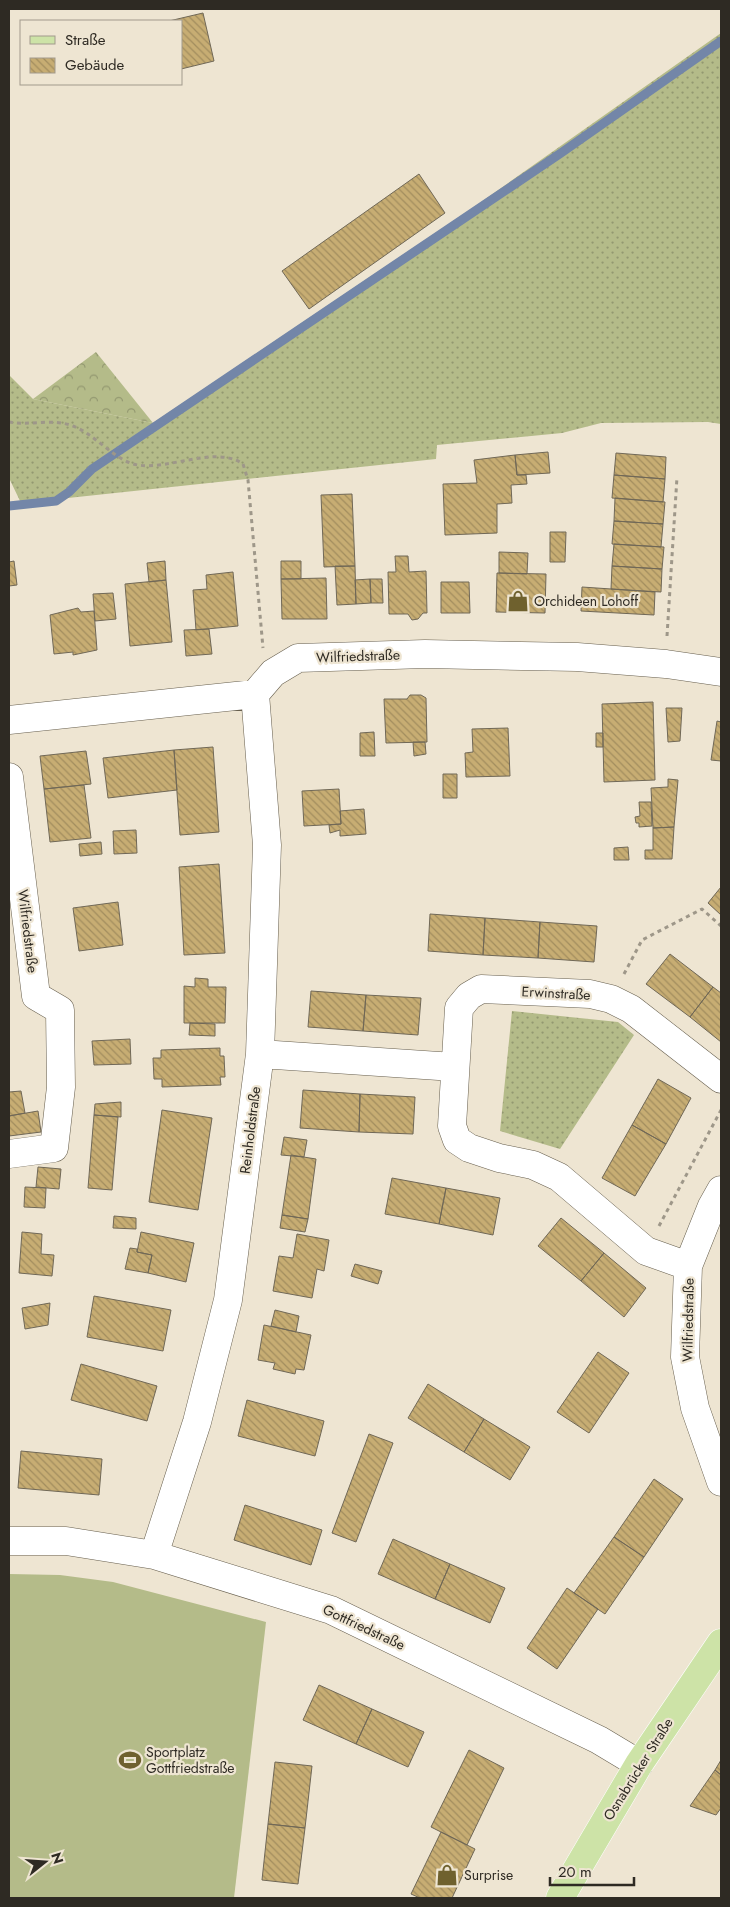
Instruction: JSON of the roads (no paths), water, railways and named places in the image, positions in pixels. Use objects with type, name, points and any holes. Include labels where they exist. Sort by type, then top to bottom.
[{"type":"main road","name":"Osnabrücker Straße","points":[[560,1898],[639,1764],[721,1643]]},
{"type":"street","name":"Wilfriedstraße","points":[[255,694],[273,673],[298,658],[425,654],[577,657],[666,664],[721,672]]},
{"type":"street","points":[[9,720],[255,694]]},
{"type":"street","name":"Reinholdstraße","points":[[154,1555],[197,1422],[228,1300],[260,1054],[267,845],[255,694]]},
{"type":"street","name":"Wilfriedstraße","points":[[9,777],[36,996],[60,1010],[61,1087],[54,1148],[9,1154]]},
{"type":"street","name":"Erwinstraße","points":[[688,1266],[646,1251],[558,1177],[534,1165],[499,1158],[469,1148],[457,1140],[452,1126],[459,1008],[469,996],[481,989],[590,994],[612,999],[631,1009],[721,1079]]},
{"type":"street","points":[[260,1054],[454,1067]]},
{"type":"street","name":"Wilfriedstraße","points":[[721,1190],[712,1206],[688,1266],[685,1357],[695,1408],[721,1482]]},
{"type":"street","name":"Gottfriedstraße","points":[[9,1541],[66,1541],[154,1555],[331,1610],[599,1740],[639,1764]]},
{"type":"waterway","points":[[9,506],[56,501],[69,492],[92,469],[561,153],[721,41]]},
{"type":"place","name":"Orchideen Lohoff","points":[[518,601]]},
{"type":"place","name":"Sportplatz Gottfriedstraße","points":[[130,1760]]},
{"type":"place","name":"Surprise","points":[[447,1875]]}]
